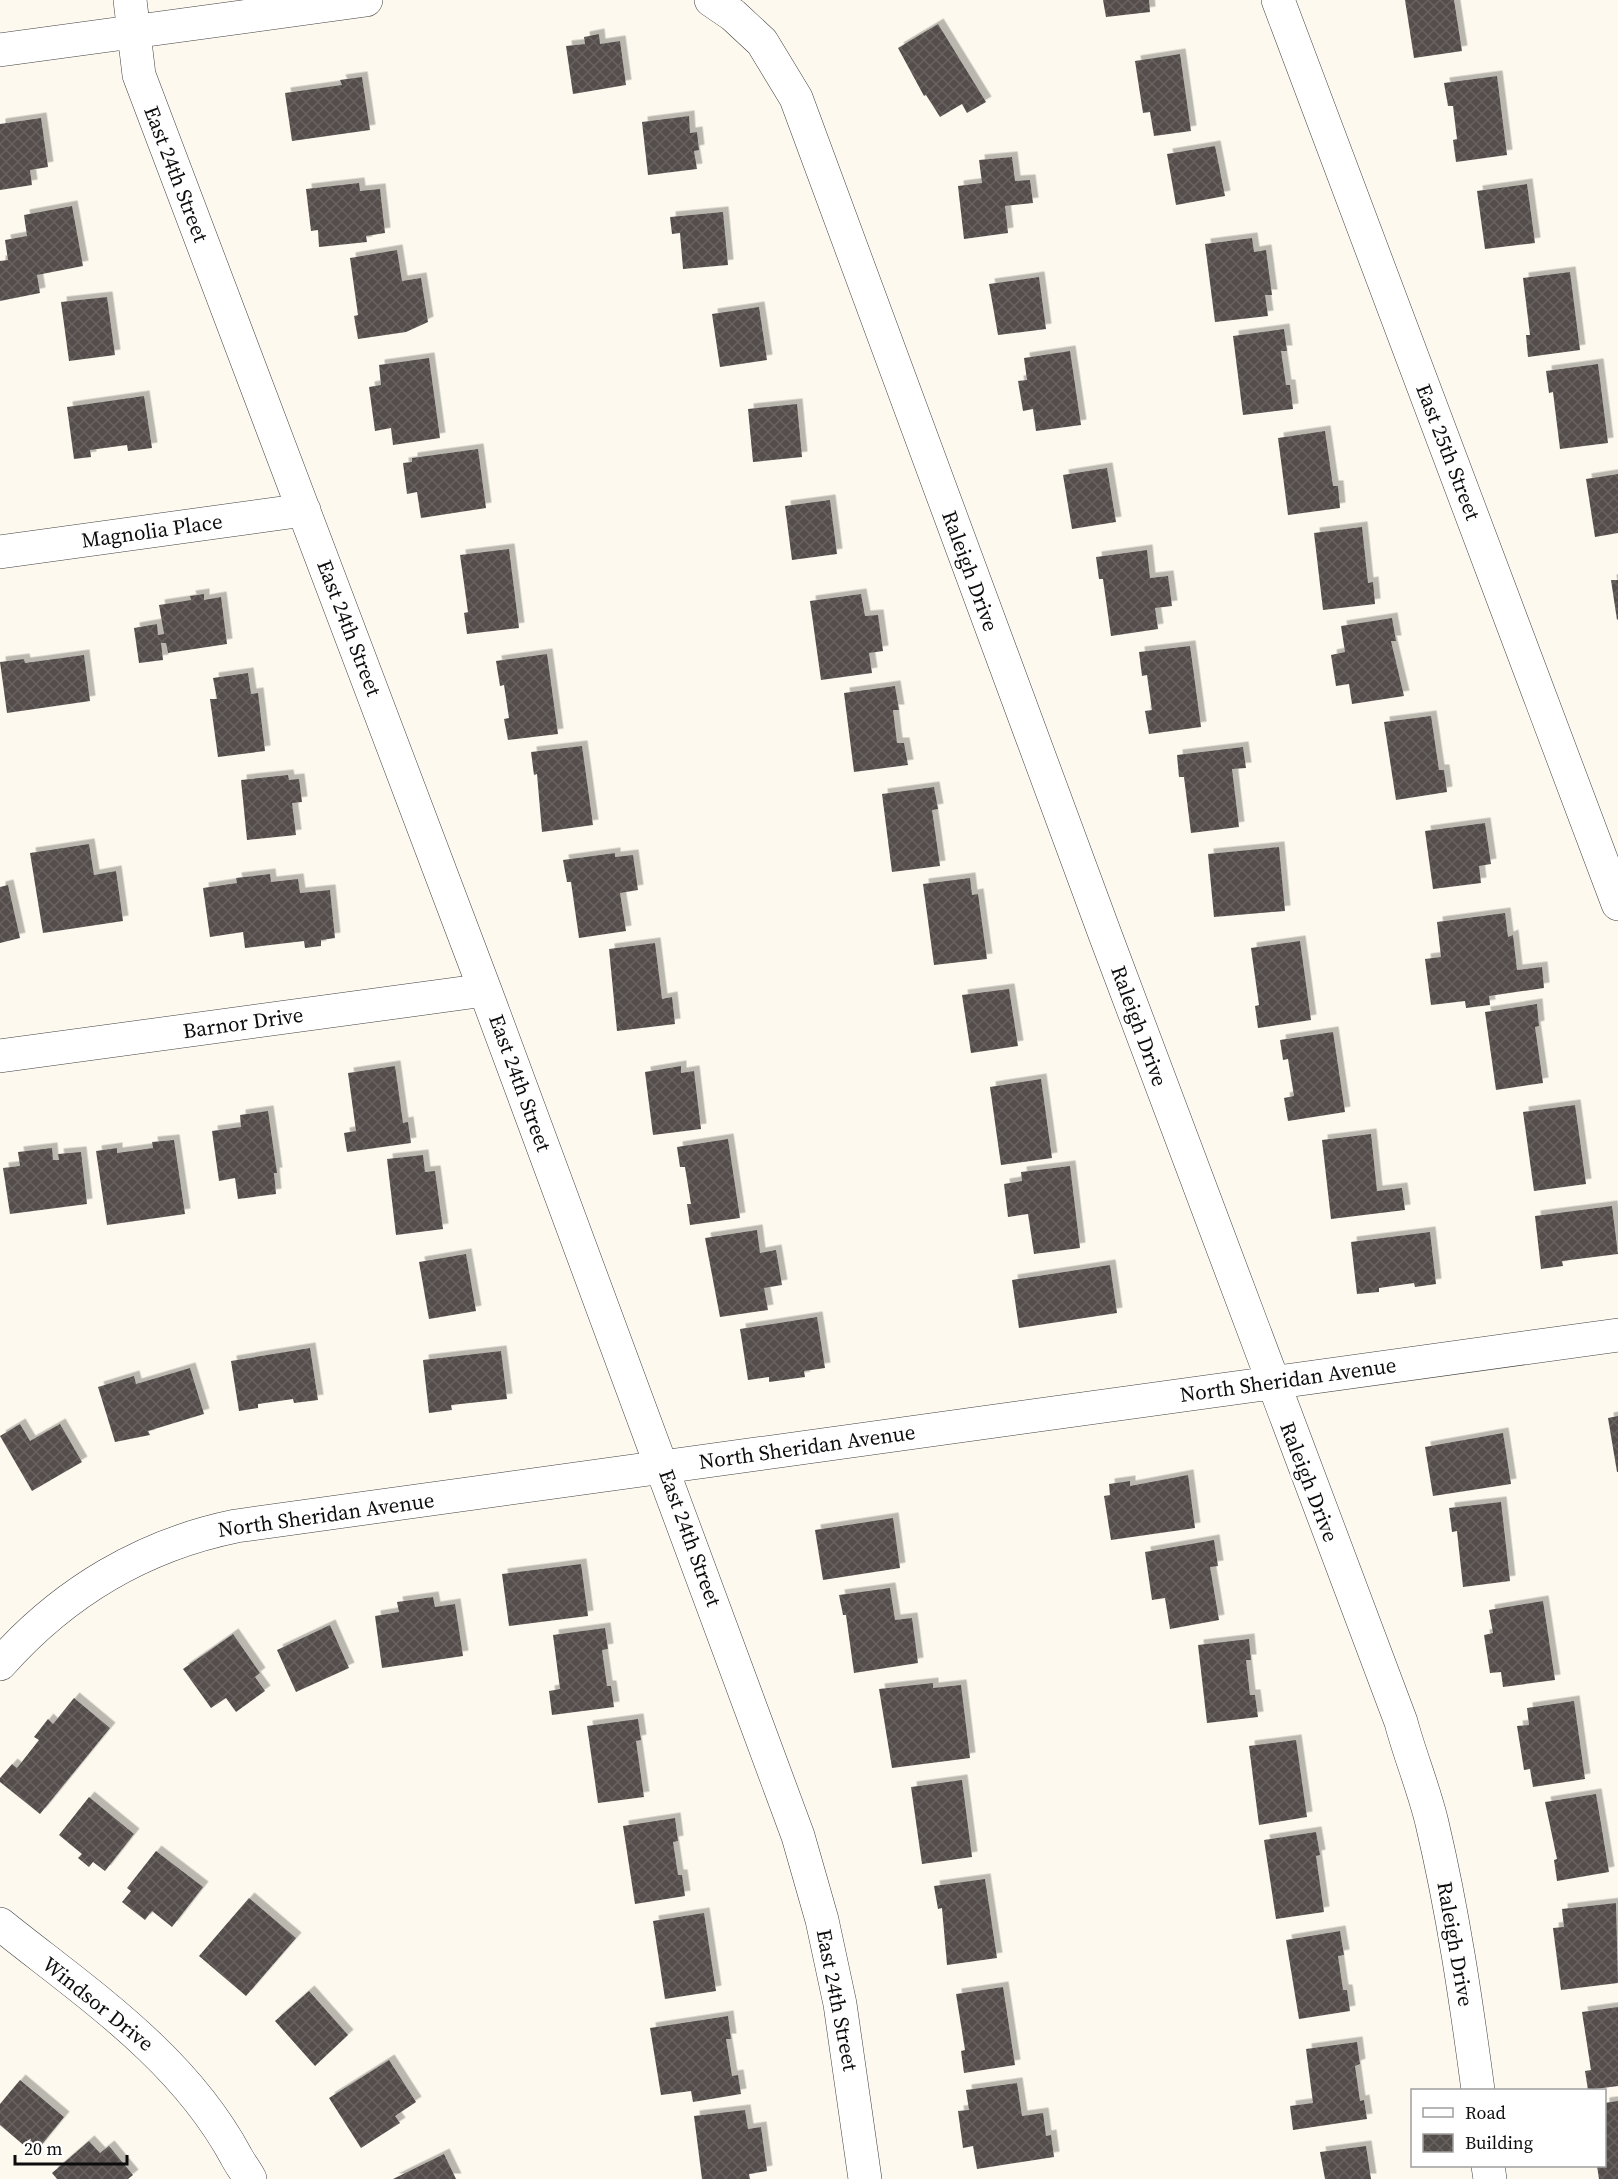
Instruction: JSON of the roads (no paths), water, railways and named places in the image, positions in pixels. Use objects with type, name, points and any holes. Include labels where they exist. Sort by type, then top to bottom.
[{"type":"street","name":"East 24th Street","points":[[130,0],[139,75],[664,1467],[798,1836],[813,1886],[840,2004],[866,2179]]},
{"type":"street","points":[[0,50],[366,0]]},
{"type":"street","name":"Raleigh Drive","points":[[711,0],[733,15],[762,42],[796,98],[1396,1711],[1423,1790],[1455,1928],[1478,2089]]},
{"type":"street","name":"East 25th Street","points":[[1278,0],[1618,904]]},
{"type":"street","name":"Magnolia Place","points":[[0,552],[304,510]]},
{"type":"street","name":"Barnor Drive","points":[[0,1056],[485,990]]},
{"type":"street","name":"North Sheridan Avenue","points":[[0,1664],[45,1618],[87,1586],[152,1552],[203,1534],[256,1522],[1618,1335]]},
{"type":"street","name":"Windsor Drive","points":[[0,1924],[103,2003],[154,2049],[209,2115],[250,2179]]}]
